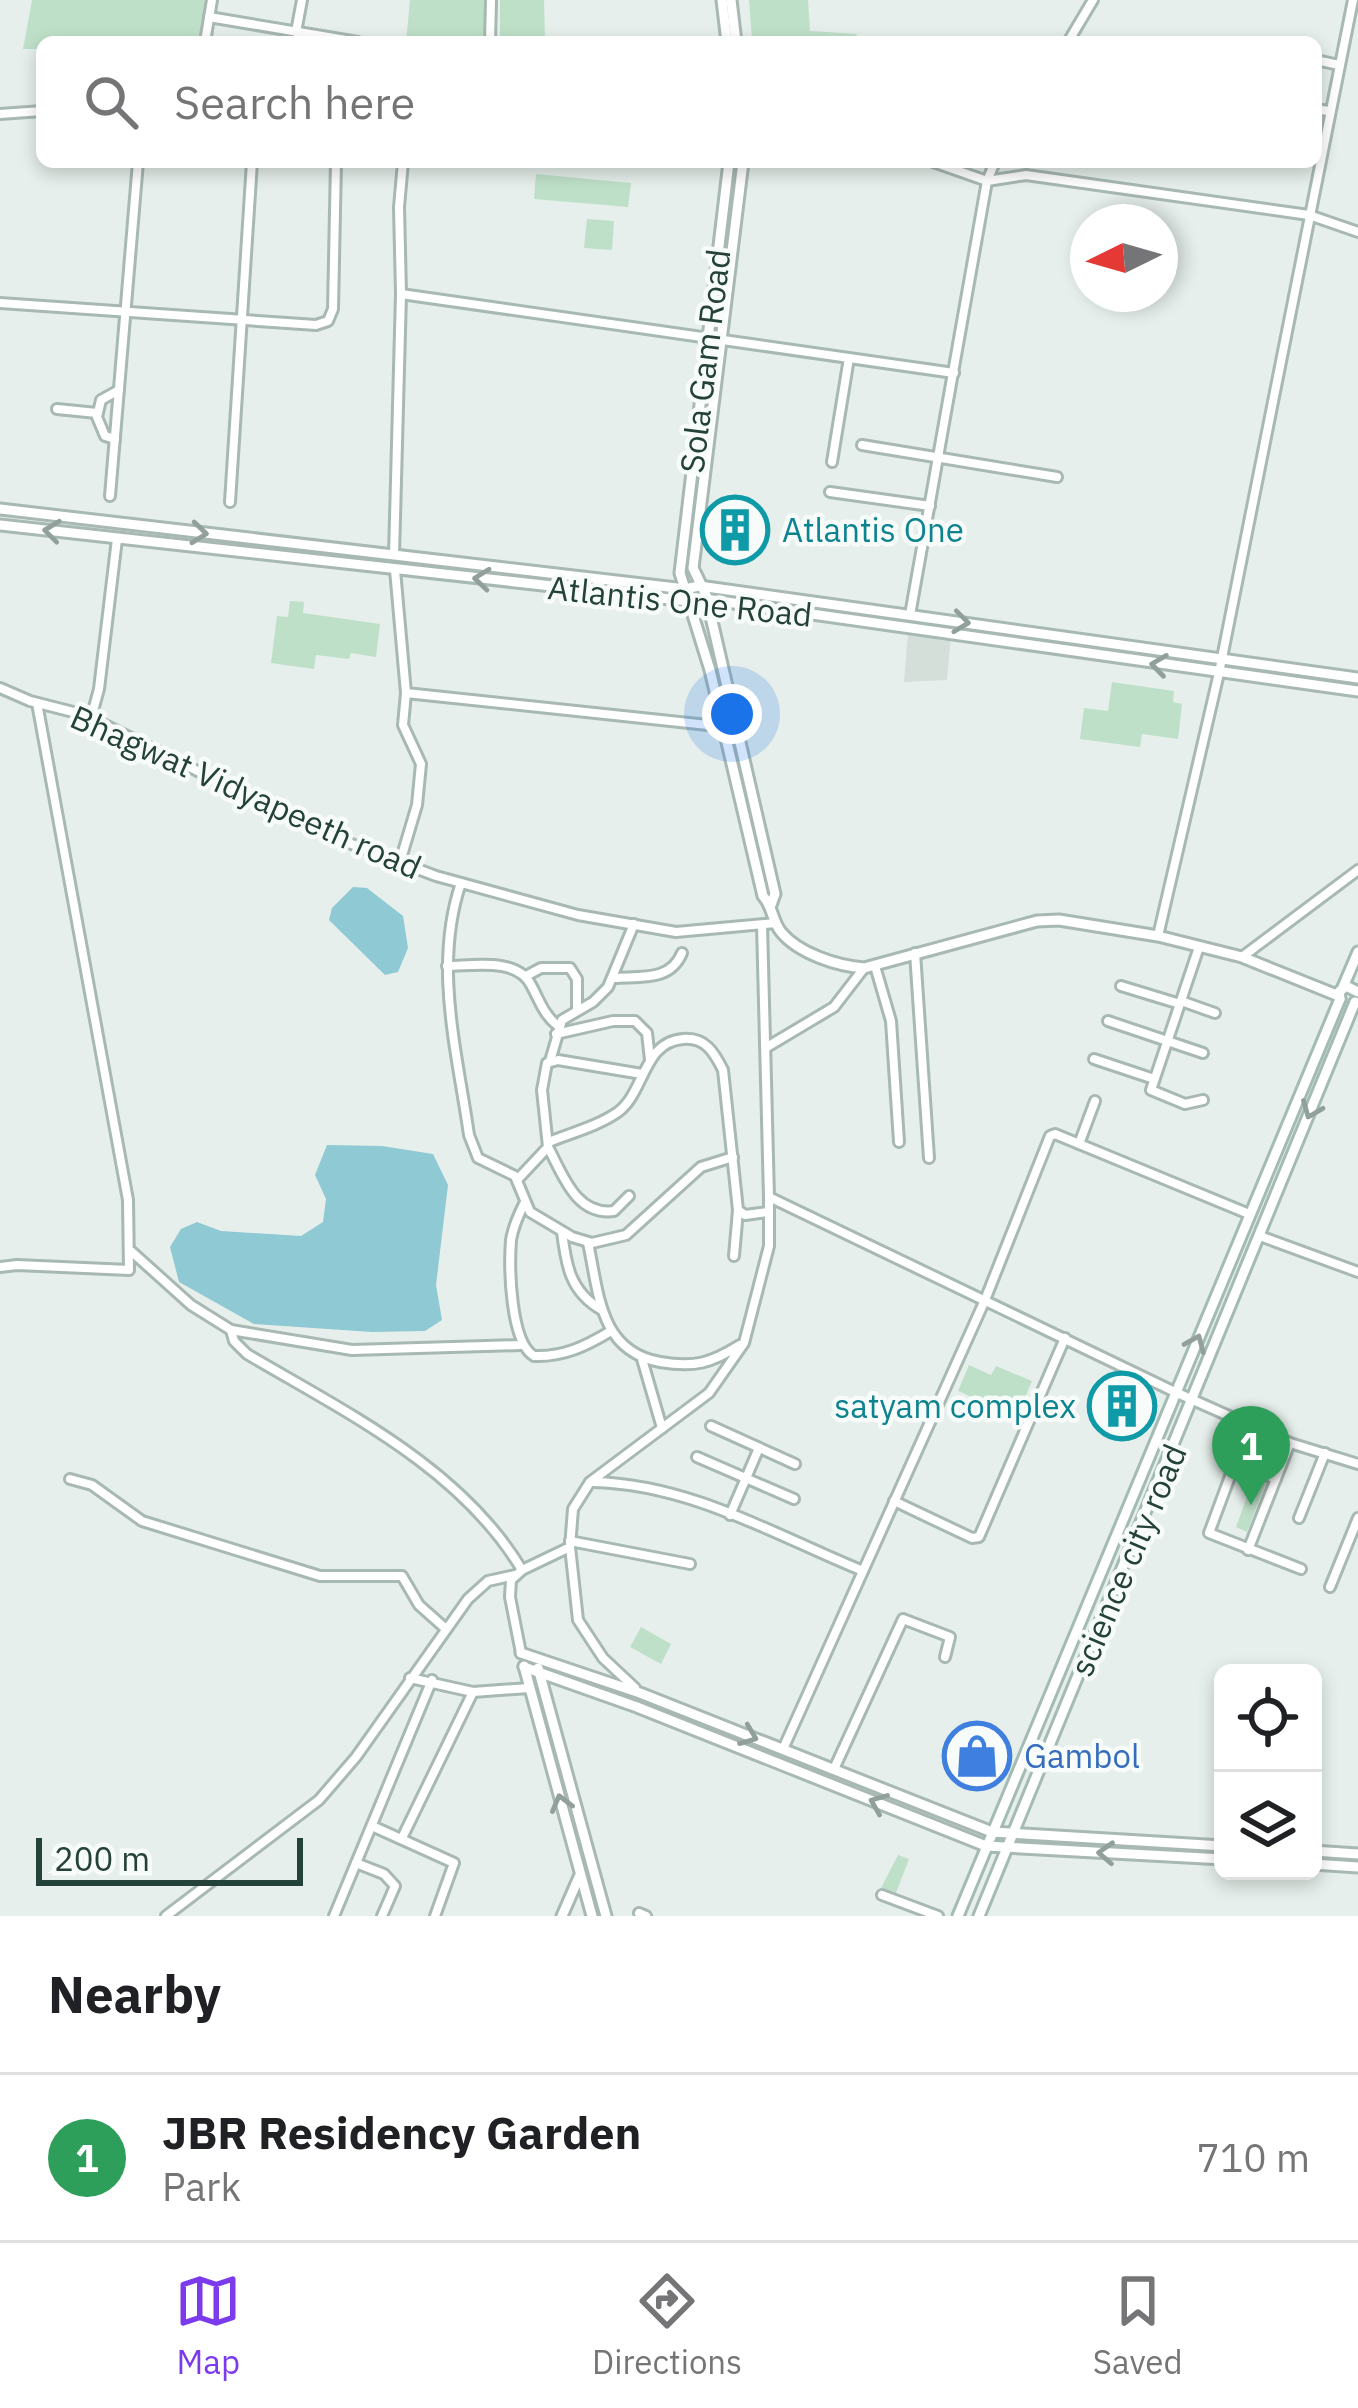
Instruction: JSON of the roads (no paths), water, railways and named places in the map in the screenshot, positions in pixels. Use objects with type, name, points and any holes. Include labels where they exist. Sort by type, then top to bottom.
[{"type":"street","points":[[206,36],[212,0]]},
{"type":"street","points":[[296,32],[302,0]]},
{"type":"street","points":[[490,36],[491,0]]},
{"type":"street","points":[[722,0],[731,36]]},
{"type":"street","points":[[731,0],[732,36]]},
{"type":"street","points":[[1072,36],[1093,0]]},
{"type":"street","points":[[1322,140],[1353,24],[1353,0]]},
{"type":"street","points":[[209,17],[321,36]]},
{"type":"street","points":[[1322,61],[1339,65]]},
{"type":"street","points":[[1322,110],[1328,111]]},
{"type":"street","points":[[0,114],[36,111]]},
{"type":"street","points":[[110,496],[137,168]]},
{"type":"street","points":[[230,502],[252,168]]},
{"type":"street","points":[[0,303],[316,325],[328,321],[333,309],[337,168]]},
{"type":"street","points":[[394,555],[402,168]]},
{"type":"street","name":"Sola Gam Road","points":[[728,168],[680,573],[685,595],[691,600],[763,896],[776,923]]},
{"type":"street","name":"Sola Gam Road","points":[[741,168],[693,568],[705,599],[775,894],[771,905]]},
{"type":"street","points":[[951,168],[987,181],[1026,175],[1309,215],[1358,232]]},
{"type":"street","points":[[910,616],[992,168]]},
{"type":"street","points":[[1158,936],[1219,673],[1317,168]]},
{"type":"street","points":[[401,295],[721,337],[954,374]]},
{"type":"street","points":[[832,462],[849,358]]},
{"type":"street","points":[[115,439],[99,427],[98,412],[101,400],[119,390]]},
{"type":"street","points":[[57,409],[98,412]]},
{"type":"street","points":[[862,446],[1057,477]]},
{"type":"street","points":[[830,492],[930,506]]},
{"type":"street","name":"Atlantis One Road","points":[[0,508],[685,589],[699,586],[1358,678]]},
{"type":"street","name":"Atlantis One Road","points":[[0,525],[705,599],[1358,692]]},
{"type":"street","points":[[91,718],[99,689],[117,539]]},
{"type":"street","points":[[395,570],[406,693],[403,725],[421,764],[417,805],[400,862]]},
{"type":"street","name":"Bhagwat Vidyapeeth road","points":[[0,688],[91,718],[320,832],[461,883],[578,915],[676,932],[776,923]]},
{"type":"street","points":[[406,693],[736,728]]},
{"type":"street","points":[[0,1267],[129,1270],[131,1252],[128,1200],[37,703]]},
{"type":"street","points":[[1242,957],[1358,870]]},
{"type":"street","points":[[461,883],[446,966],[475,1154],[518,1180],[524,1204],[511,1246],[515,1327],[521,1346],[534,1356],[557,1355],[611,1331]]},
{"type":"street","points":[[776,923],[786,937],[809,952],[836,963],[869,966],[1047,920],[1158,936],[1242,957],[1341,994],[1347,1005],[1357,997],[1352,986],[1341,994]]},
{"type":"street","points":[[629,1196],[614,1211],[591,1210],[574,1194],[549,1145],[542,1090],[557,1030],[578,1009],[600,998],[634,924]]},
{"type":"street","points":[[640,1693],[603,1658],[578,1620],[570,1544],[573,1509],[590,1482],[710,1393],[744,1342],[770,1246],[762,925]]},
{"type":"street","points":[[1199,947],[1153,1093],[1185,1104],[1203,1100]]},
{"type":"street","points":[[958,1916],[1358,952]]},
{"type":"street","points":[[613,978],[670,972],[682,953]]},
{"type":"street","points":[[916,953],[929,1158]]},
{"type":"street","points":[[446,966],[502,966],[526,976],[557,1030]]},
{"type":"street","points":[[767,1047],[835,1006],[869,966]]},
{"type":"street","points":[[869,966],[891,1021],[899,1142]]},
{"type":"street","points":[[526,976],[541,968],[570,968],[577,979],[578,1009]]},
{"type":"street","points":[[1120,986],[1215,1012]]},
{"type":"street","name":"science city road","points":[[979,1916],[1357,997]]},
{"type":"street","points":[[557,1030],[634,1021],[647,1033],[650,1061]]},
{"type":"street","points":[[1108,1021],[1203,1053]]},
{"type":"street","points":[[518,1180],[549,1145],[621,1110],[650,1061],[674,1040],[694,1038],[713,1051],[723,1070],[738,1210],[734,1256]]},
{"type":"street","points":[[1094,1059],[1154,1079]]},
{"type":"street","points":[[550,1061],[642,1074]]},
{"type":"street","points":[[1079,1144],[1095,1101]]},
{"type":"street","points":[[783,1749],[985,1300],[1047,1141],[1055,1134],[1250,1214]]},
{"type":"street","points":[[524,1204],[588,1243],[626,1235],[701,1167],[733,1157]]},
{"type":"street","points":[[769,1197],[1194,1401],[1289,1443],[1358,1464]]},
{"type":"street","points":[[738,1210],[745,1215],[768,1212]]},
{"type":"street","points":[[562,1231],[571,1280],[589,1303],[603,1311]]},
{"type":"street","points":[[1260,1236],[1358,1272]]},
{"type":"street","points":[[588,1243],[611,1331],[620,1344],[642,1359],[710,1364],[744,1342]]},
{"type":"street","points":[[131,1252],[191,1304],[231,1330],[365,1351],[521,1346]]},
{"type":"street","points":[[231,1330],[234,1342],[247,1354],[376,1433],[452,1486],[490,1522],[510,1574],[510,1598],[529,1688],[592,1916]]},
{"type":"street","points":[[894,1501],[972,1538],[979,1537],[1065,1337]]},
{"type":"street","points":[[642,1359],[662,1427]]},
{"type":"street","points":[[711,1426],[795,1464]]},
{"type":"street","points":[[1248,1550],[1289,1443]]},
{"type":"street","points":[[730,1515],[759,1448]]},
{"type":"street","points":[[1299,1518],[1324,1454]]},
{"type":"street","points":[[697,1456],[794,1499]]},
{"type":"street","points":[[1276,1479],[1235,1463],[1209,1533],[1301,1569]]},
{"type":"street","points":[[70,1479],[92,1485],[142,1521],[298,1570],[320,1576],[402,1576],[418,1605],[446,1629]]},
{"type":"street","points":[[590,1482],[667,1490],[862,1571]]},
{"type":"street","points":[[1330,1587],[1358,1518]]},
{"type":"street","points":[[166,1916],[319,1800],[356,1757],[480,1586],[570,1544],[690,1564]]},
{"type":"street","points":[[1347,1545],[1358,1550]]},
{"type":"street","points":[[834,1769],[902,1619],[950,1637],[945,1657]]},
{"type":"street","points":[[521,1653],[640,1693],[992,1832],[1214,1845]]},
{"type":"street","points":[[535,1658],[606,1916]]},
{"type":"street","points":[[524,1666],[986,1846],[1214,1858]]},
{"type":"street","points":[[410,1678],[473,1692],[529,1688]]},
{"type":"street","points":[[334,1916],[432,1680]]},
{"type":"street","points":[[402,1838],[473,1692]]},
{"type":"street","points":[[372,1826],[454,1863],[434,1916]]},
{"type":"street","points":[[1322,1852],[1358,1854]]},
{"type":"street","points":[[356,1863],[393,1882],[395,1889],[382,1916]]},
{"type":"street","points":[[1322,1865],[1358,1867]]},
{"type":"street","points":[[562,1916],[580,1875]]},
{"type":"street","points":[[882,1895],[938,1916]]},
{"type":"water","points":[[353,887],[367,888],[403,916],[408,948],[398,972],[385,975],[329,920],[332,908]]},
{"type":"water","points":[[327,1145],[382,1146],[433,1154],[448,1185],[436,1285],[442,1320],[425,1331],[254,1324],[179,1282],[170,1247],[181,1229],[197,1222],[221,1231],[301,1236],[323,1222],[326,1199],[315,1175]]},
{"type":"place","name":"Atlantis One","points":[[735,530]]},
{"type":"place","name":"satyam complex","points":[[1122,1406]]},
{"type":"place","name":"JBR Residency Garden","points":[[1251,1505]]},
{"type":"place","name":"Gambol","points":[[977,1756]]}]
